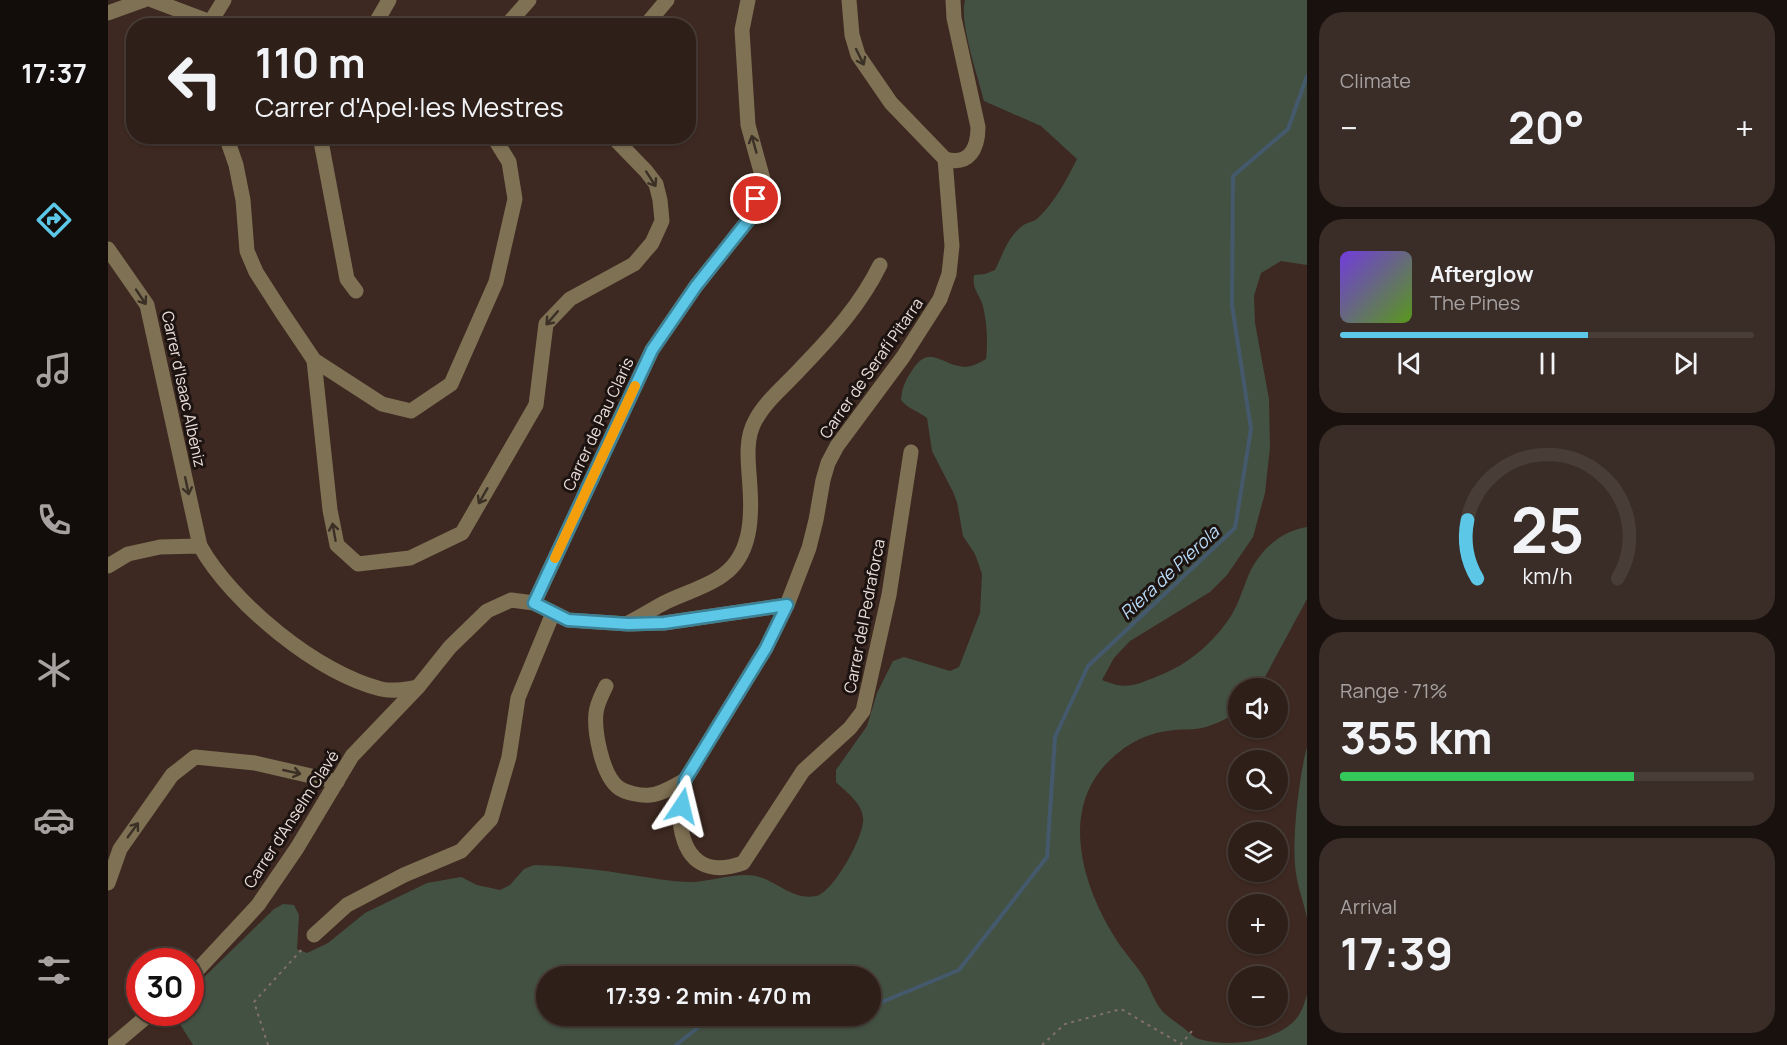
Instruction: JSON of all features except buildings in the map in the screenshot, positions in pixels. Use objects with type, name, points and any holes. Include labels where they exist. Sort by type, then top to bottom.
[{"type":"street","points":[[108,13],[144,0]]},
{"type":"street","points":[[152,0],[198,18]]},
{"type":"street","points":[[211,18],[224,0]]},
{"type":"street","points":[[379,18],[390,0]]},
{"type":"street","points":[[513,18],[529,0]]},
{"type":"street","points":[[652,18],[667,0]]},
{"type":"street","name":"Carrer de Pau Claris","points":[[534,603],[652,350],[696,286],[750,218],[763,179],[748,125],[742,30],[748,0]]},
{"type":"street","points":[[849,0],[850,25],[858,55],[891,103],[945,159],[957,163],[972,152],[978,141],[978,128],[954,18],[953,0]]},
{"type":"street","points":[[229,144],[236,165],[243,200],[247,251],[256,272],[314,360],[382,404],[411,411],[451,384],[496,282],[515,199],[510,162],[498,144]]},
{"type":"street","points":[[322,144],[347,279],[356,291]]},
{"type":"street","points":[[314,360],[330,510],[337,546],[358,564],[410,558],[462,533],[536,405],[546,324],[570,299],[634,264],[652,243],[662,221],[656,184],[620,144]]},
{"type":"street","name":"Carrer de Serafí Pitarra","points":[[685,780],[766,648],[787,605],[809,548],[822,480],[837,446],[903,357],[940,299],[950,274],[952,246],[945,159]]},
{"type":"street","name":"Carrer d'Isaac Albéniz","points":[[108,249],[147,305],[200,546]]},
{"type":"street","points":[[628,624],[664,603],[722,576],[736,561],[745,545],[752,516],[748,449],[749,435],[754,421],[762,409],[834,333],[869,288],[880,266]]},
{"type":"street","name":"Carrer del Pedraforca","points":[[685,780],[681,825],[684,842],[695,858],[709,868],[727,869],[743,863],[803,771],[850,728],[863,711],[889,595],[911,452]]},
{"type":"street","points":[[108,566],[128,554],[160,547],[200,546],[208,560],[253,611],[310,656],[346,676],[382,690],[398,691],[417,687]]},
{"type":"street","name":"Carrer d'Anselm Clavé","points":[[204,963],[258,905],[297,848],[352,756],[417,687],[450,647],[487,611],[511,600],[534,603]]},
{"type":"street","points":[[534,603],[568,620],[628,624],[664,623],[787,605]]},
{"type":"street","points":[[314,935],[347,905],[404,875],[461,850],[491,819],[509,757],[518,698],[554,613]]},
{"type":"street","points":[[606,686],[596,712],[599,749],[607,771],[618,787],[633,794],[651,795],[685,780]]},
{"type":"street","points":[[108,882],[120,849],[172,775],[195,757],[255,763],[337,782]]},
{"type":"street","points":[[113,1045],[135,1026]]},
{"type":"path","points":[[268,1045],[254,1002],[314,935]]},
{"type":"path","points":[[1042,1045],[1065,1024],[1121,1009],[1181,1044],[1192,1031]]},
{"type":"green space","points":[[965,0],[1307,0],[1307,265],[1281,261],[1261,273],[1254,296],[1255,323],[1269,399],[1270,447],[1265,493],[1253,537],[1227,575],[1210,592],[1130,641],[1114,658],[1102,680],[1124,686],[1136,684],[1180,666],[1190,659],[1217,635],[1231,616],[1249,574],[1265,550],[1280,537],[1307,527],[1307,599],[1264,678],[1228,678],[1228,717],[1202,728],[1165,731],[1148,736],[1124,748],[1094,779],[1085,801],[1080,824],[1085,870],[1103,916],[1114,936],[1143,976],[1163,1012],[1197,1038],[1224,1043],[1242,1042],[1267,1037],[1289,1026],[1302,1010],[1307,994],[1307,1045],[193,1045],[181,1026],[204,1026],[204,977],[274,909],[283,904],[294,905],[299,915],[297,949],[307,953],[328,943],[365,913],[427,883],[461,877],[477,885],[500,890],[510,885],[524,869],[534,865],[591,869],[684,882],[749,875],[764,878],[792,893],[808,897],[816,896],[831,885],[854,849],[863,825],[862,812],[856,802],[836,782],[836,770],[867,726],[877,693],[893,661],[904,657],[950,671],[959,667],[980,613],[982,574],[975,554],[963,536],[953,492],[932,451],[927,418],[901,400],[903,387],[913,369],[925,358],[936,358],[964,367],[973,366],[986,359],[985,319],[983,306],[975,288],[974,275],[995,270],[1013,235],[1022,226],[1036,219],[1050,205],[1077,159],[1041,126],[984,101],[965,22]]},
{"type":"green space","points":[[1307,747],[1307,918],[1297,879],[1294,844],[1301,775]]},
{"type":"waterway","name":"Riera de Pierola","points":[[881,1002],[959,970],[1047,857],[1055,737],[1088,666],[1235,528],[1251,429],[1232,305],[1233,176],[1288,129],[1307,76]]},
{"type":"waterway","name":"Riera de Pierola","points":[[676,1045],[700,1026]]},
{"type":"slow traffic","points":[[555,558],[635,386]]},
{"type":"route","points":[[682,806],[685,780],[766,648],[787,605],[664,623],[628,624],[568,620],[534,603],[652,350],[696,286],[750,218],[756,199]]}]
